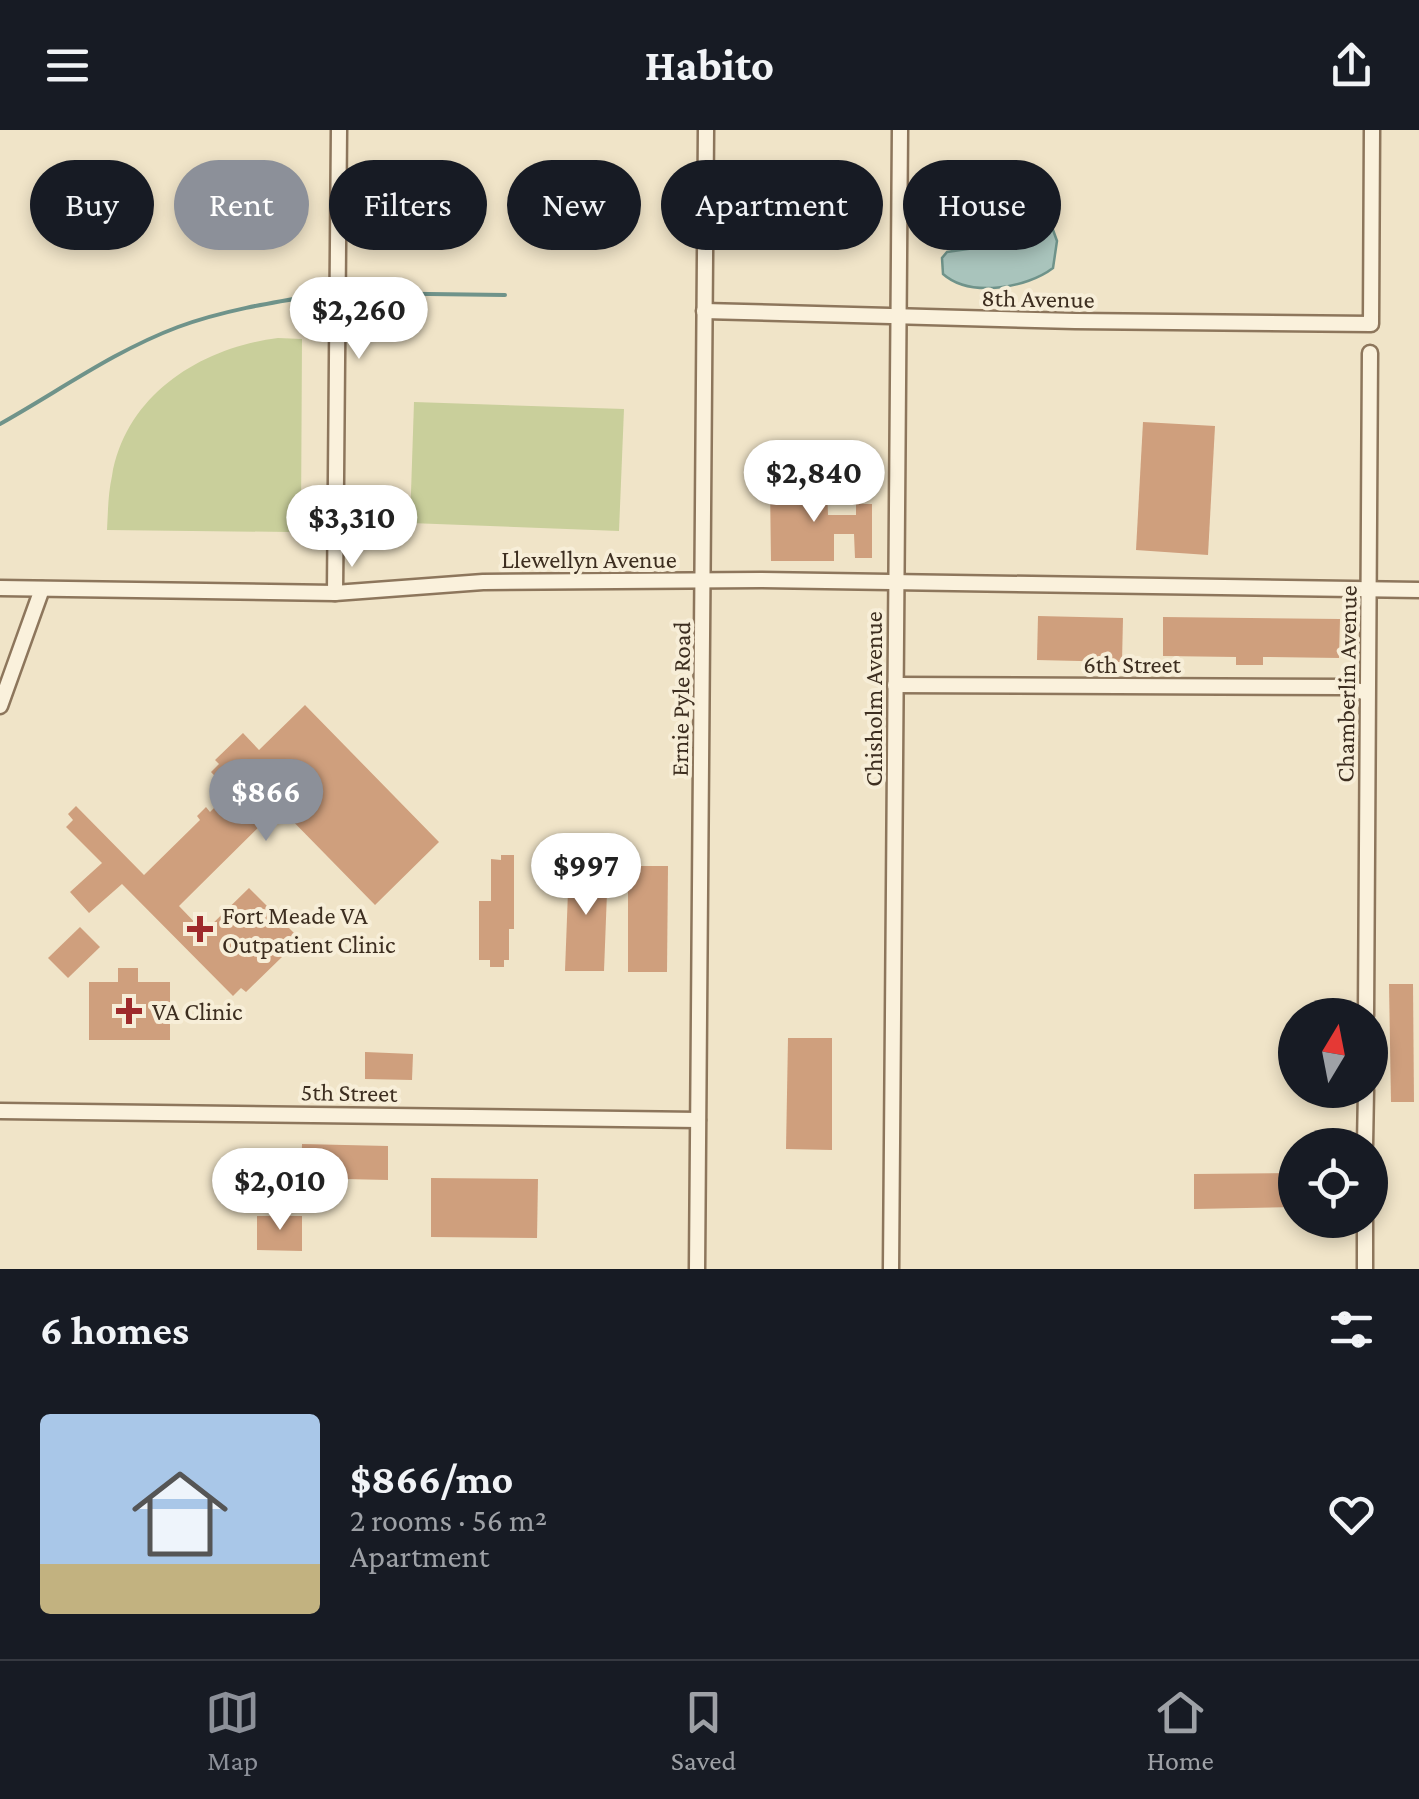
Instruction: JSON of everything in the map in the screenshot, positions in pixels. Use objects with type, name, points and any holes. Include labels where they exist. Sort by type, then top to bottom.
[{"type":"street","points":[[335,592],[340,130]]},
{"type":"street","name":"Ernie Pyle Road","points":[[698,1269],[706,130]]},
{"type":"street","name":"Chisholm Avenue","points":[[892,1269],[900,130]]},
{"type":"street","name":"8th Avenue","points":[[704,310],[898,318],[1370,324],[1372,130]]},
{"type":"street","name":"Chamberlin Avenue","points":[[1366,998],[1370,354]]},
{"type":"street","name":"Llewellyn Avenue","points":[[0,588],[335,592],[483,582],[704,581],[1419,590]]},
{"type":"street","points":[[0,706],[42,589]]},
{"type":"street","name":"6th Street","points":[[895,686],[1345,687],[1367,693]]},
{"type":"street","name":"5th Street","points":[[0,1111],[698,1120]]},
{"type":"street","points":[[1365,1238],[1365,1269]]},
{"type":"green space","points":[[302,339],[301,522],[289,532],[107,530],[111,483],[120,447],[150,399],[195,364],[249,343]]},
{"type":"green space","points":[[414,402],[624,409],[619,531],[410,523]]},
{"type":"water","points":[[1056,250],[1053,268],[1029,281],[998,288],[968,286],[943,274],[942,258],[947,252]]},
{"type":"building","points":[[1143,422],[1215,426],[1208,555],[1136,550]]},
{"type":"building","points":[[770,486],[827,486],[828,515],[856,515],[856,504],[872,504],[872,558],[855,558],[854,534],[834,534],[834,561],[771,561]]},
{"type":"building","points":[[1038,616],[1123,618],[1122,662],[1037,660]]},
{"type":"building","points":[[1163,617],[1340,619],[1339,658],[1263,657],[1263,665],[1236,665],[1236,657],[1163,656]]},
{"type":"building","points":[[305,705],[439,842],[375,905],[279,807],[179,906],[204,932],[249,888],[295,934],[278,951],[283,956],[246,992],[241,988],[233,996],[122,884],[89,913],[70,892],[102,863],[66,827],[73,820],[68,814],[76,806],[144,875],[200,820],[197,816],[206,807],[210,812],[230,792],[211,772],[219,764],[215,760],[243,733],[259,750]]},
{"type":"building","points":[[501,855],[514,855],[514,929],[509,929],[509,960],[504,960],[504,967],[490,967],[490,960],[479,960],[479,901],[491,901],[491,859],[501,860]]},
{"type":"building","points":[[569,865],[608,866],[604,971],[565,971]]},
{"type":"building","points":[[628,866],[668,866],[667,972],[628,972]]},
{"type":"building","points":[[80,927],[100,947],[68,978],[48,958]]},
{"type":"building","name":"VA Clinic","points":[[118,968],[138,968],[138,982],[170,982],[170,1040],[89,1040],[89,982],[118,982]]},
{"type":"building","points":[[1389,984],[1413,984],[1414,1102],[1391,1102]]},
{"type":"building","points":[[788,1038],[832,1038],[832,1150],[786,1149]]},
{"type":"building","points":[[365,1052],[413,1054],[412,1080],[365,1079]]},
{"type":"building","points":[[302,1144],[388,1146],[388,1180],[301,1178]]},
{"type":"building","points":[[1278,1173],[1278,1207],[1194,1209],[1194,1174]]},
{"type":"building","points":[[431,1178],[538,1179],[537,1238],[431,1237]]},
{"type":"building","points":[[257,1216],[302,1216],[302,1251],[257,1250]]},
{"type":"waterway","points":[[353,293],[505,295]]},
{"type":"waterway","points":[[0,424],[109,360],[178,327],[231,311],[323,294]]},
{"type":"place","name":"Fort Meade VA Outpatient Clinic","points":[[200,929]]},
{"type":"place","name":"VA Clinic","points":[[129,1011]]}]
